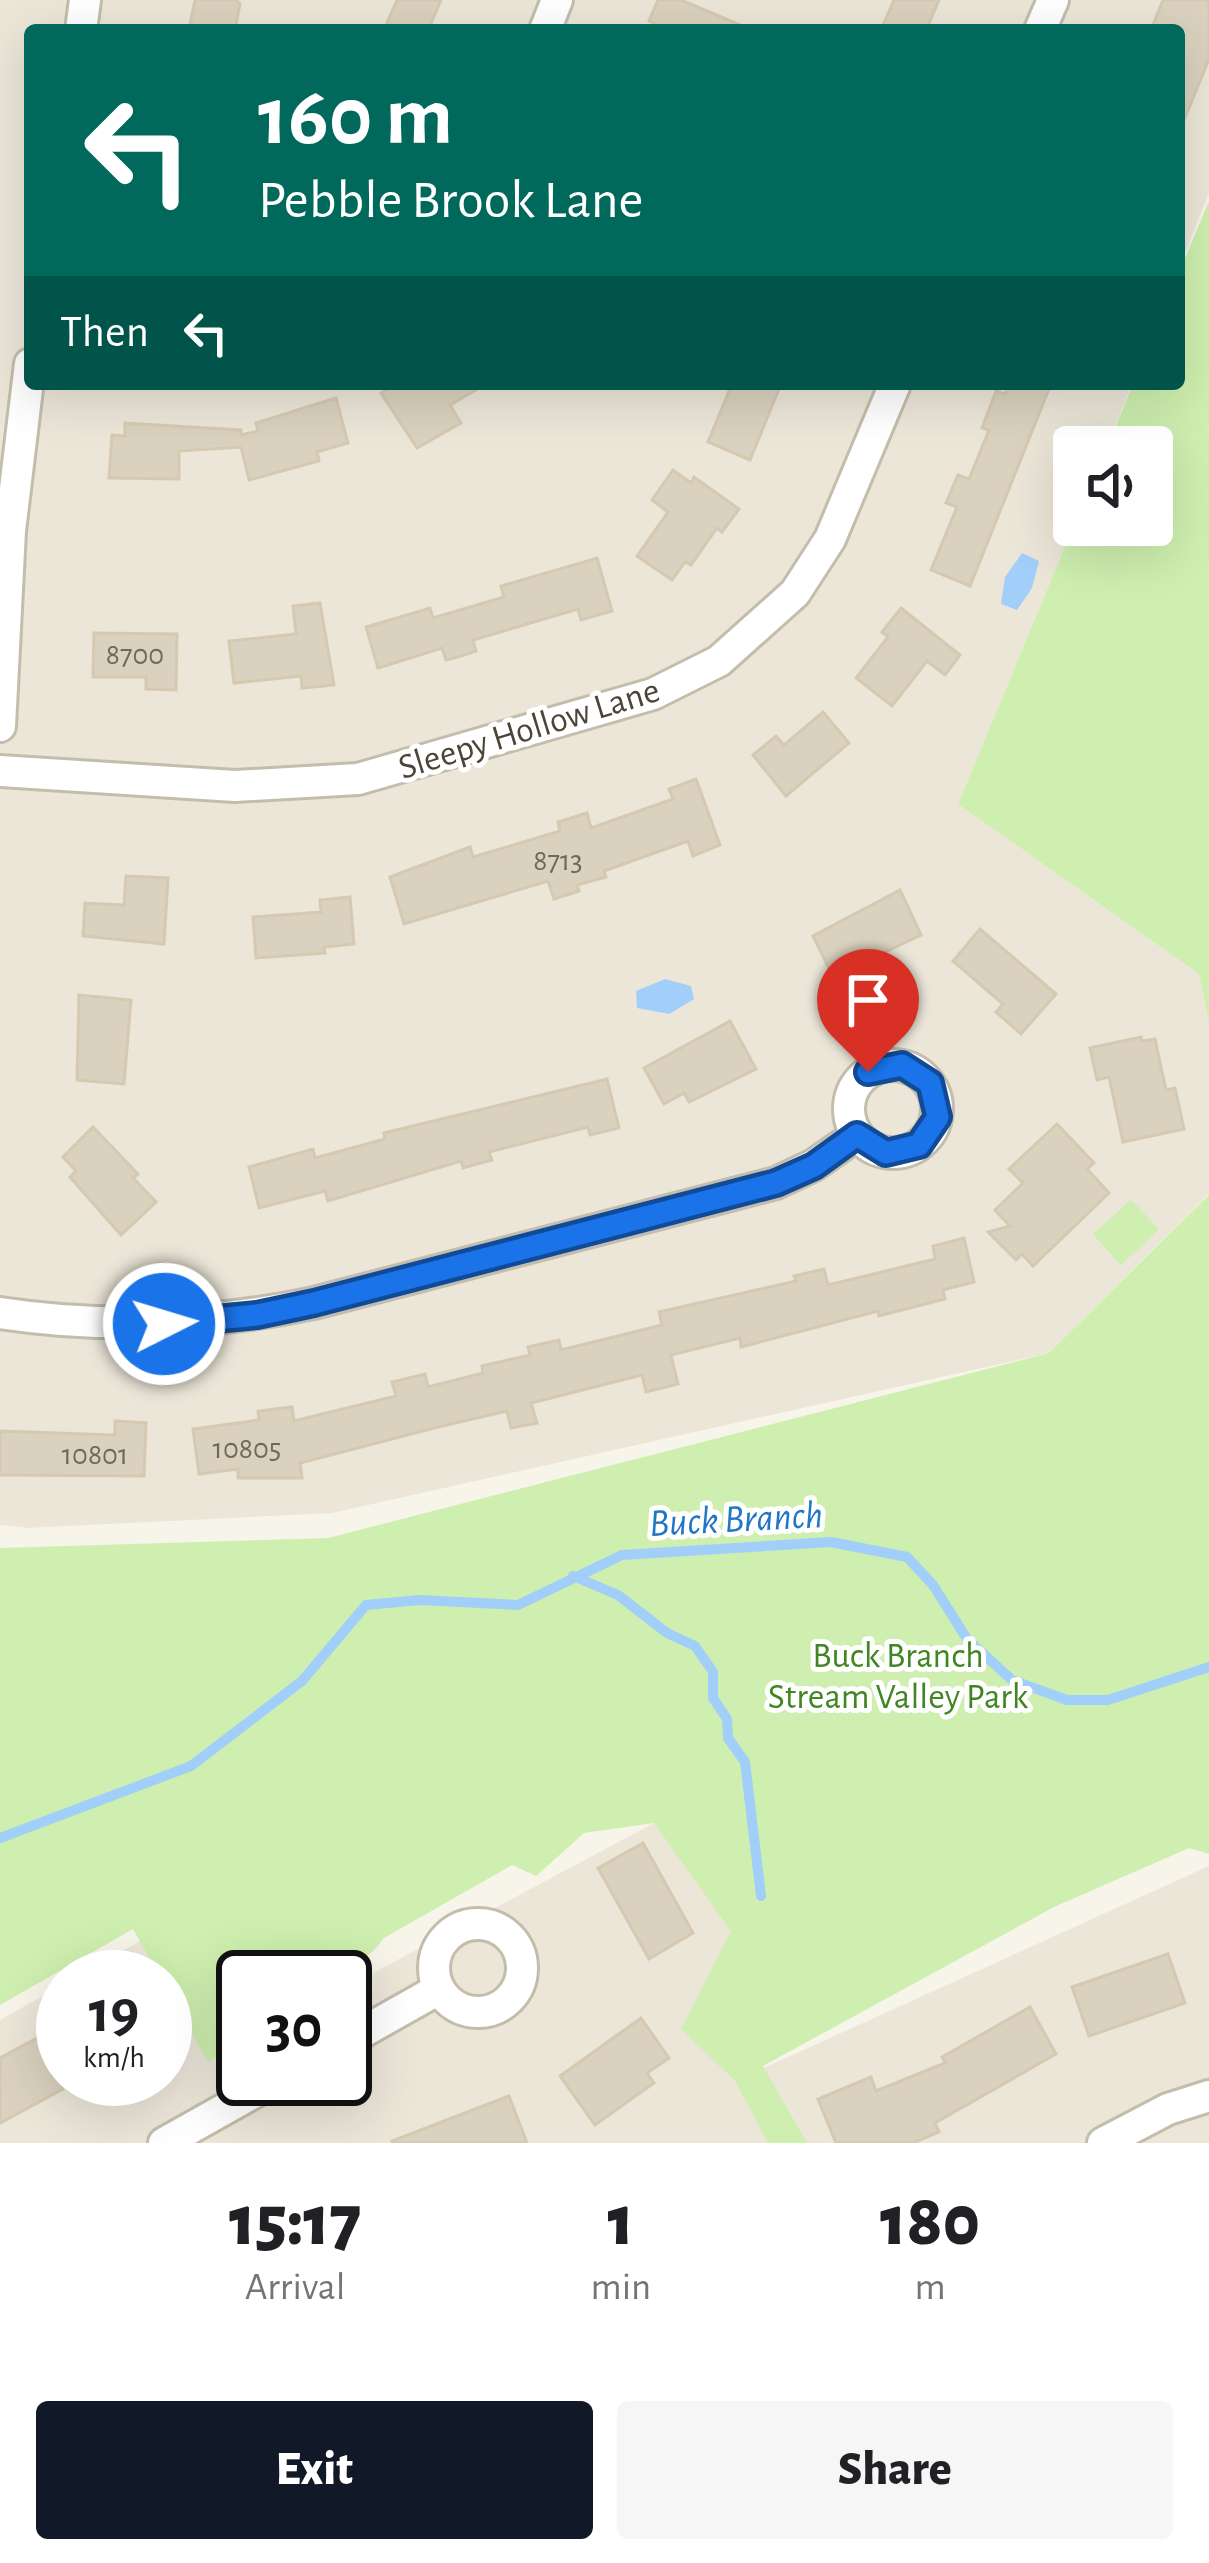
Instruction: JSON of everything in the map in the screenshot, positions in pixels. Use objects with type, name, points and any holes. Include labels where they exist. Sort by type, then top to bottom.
[{"type":"street","points":[[0,726],[10,531],[27,390]]},
{"type":"street","name":"Sleepy Hollow Lane","points":[[0,771],[235,786],[358,779],[653,694],[719,661],[795,593],[830,539],[893,390]]},
{"type":"street","points":[[0,1313],[134,1325],[257,1315],[776,1183],[814,1166],[857,1135]]},
{"type":"street","points":[[372,2027],[439,1989]]},
{"type":"street","points":[[1102,2143],[1168,2109],[1209,2096]]},
{"type":"street","points":[[164,2143],[230,2106]]},
{"type":"shaded area","points":[[0,0],[1209,0],[1209,193],[1185,253],[1185,24],[24,24],[24,390],[1130,390],[1115,426],[1053,426],[1053,546],[1065,546],[958,804],[1199,974],[1209,1022],[1209,1194],[1049,1353],[332,1513],[28,1528],[0,1525]]},
{"type":"shaded area","points":[[654,1823],[733,1928],[735,2081],[1209,1866],[1209,2143],[0,2143],[0,2020],[36,2000],[36,2106],[192,2106],[192,2033],[208,2061],[216,2057],[216,2106],[372,2106],[372,1974]]},
{"type":"shaded area","points":[[140,1941],[145,1950],[124,1950]]},
{"type":"green space","points":[[1209,201],[1209,1022],[1199,974],[958,804],[1065,546],[1173,546],[1173,426],[1116,426],[1131,390],[1185,390],[1185,259]]},
{"type":"green space","name":"Buck Branch Stream Valley Park","points":[[1209,1195],[1209,1854],[1189,1848],[1054,1907],[763,2066],[807,2143],[768,2143],[735,2081],[681,2029],[731,1931],[654,1823],[584,1833],[536,1876],[512,1865],[384,1938],[372,1951],[216,1950],[216,2057],[208,2062],[192,2034],[192,1950],[145,1950],[133,1929],[96,1950],[36,1950],[36,1984],[0,2005],[0,1548],[328,1538],[1049,1353]]},
{"type":"green space","points":[[1131,1200],[1159,1229],[1121,1265],[1093,1234]]},
{"type":"water","points":[[1022,553],[1039,561],[1032,588],[1017,610],[1001,604],[1005,577]]},
{"type":"water","points":[[665,979],[691,986],[694,999],[669,1014],[637,1008],[636,991]]},
{"type":"building","points":[[195,0],[236,0],[240,4],[236,24],[190,24]]},
{"type":"building","points":[[397,0],[441,0],[431,24],[387,24]]},
{"type":"building","points":[[658,0],[681,0],[738,24],[654,24],[649,21]]},
{"type":"building","points":[[894,0],[939,0],[929,24],[884,24]]},
{"type":"building","points":[[1163,0],[1209,0],[1209,59],[1185,118],[1185,24],[1153,24]]},
{"type":"building","points":[[476,390],[450,405],[461,423],[417,448],[381,393]]},
{"type":"building","points":[[730,390],[779,390],[750,460],[708,442]]},
{"type":"building","points":[[1006,390],[1049,390],[970,586],[931,570],[957,507],[946,503],[958,475],[969,479],[989,430],[982,428],[996,391],[1005,394]]},
{"type":"building","points":[[336,398],[348,443],[317,452],[319,461],[249,480],[241,447],[179,451],[179,479],[109,478],[112,435],[125,436],[125,423],[241,430],[241,435],[258,431],[256,423]]},
{"type":"building","points":[[673,470],[691,483],[694,477],[739,509],[672,580],[637,556],[668,512],[652,500]]},
{"type":"building","points":[[597,558],[612,611],[581,620],[578,609],[473,640],[476,651],[461,656],[446,660],[442,648],[378,668],[366,627],[430,608],[433,618],[504,597],[501,586]]},
{"type":"building","points":[[320,603],[334,685],[302,688],[301,676],[234,683],[229,641],[296,634],[293,606]]},
{"type":"building","points":[[901,608],[960,655],[945,675],[927,661],[892,706],[856,678],[888,637],[882,632]]},
{"type":"building","points":[[94,633],[177,634],[176,690],[146,689],[146,677],[93,677]]},
{"type":"building","points":[[823,712],[849,743],[786,796],[753,755],[776,736],[784,745]]},
{"type":"building","points":[[696,779],[720,845],[693,856],[688,841],[604,871],[606,877],[577,885],[579,891],[554,899],[548,881],[404,924],[390,877],[470,847],[473,857],[560,831],[558,822],[587,813],[591,828],[673,799],[669,789]]},
{"type":"building","points":[[126,876],[168,878],[164,944],[83,936],[85,903],[124,905]]},
{"type":"building","points":[[900,890],[921,935],[860,964],[863,970],[836,983],[813,936]]},
{"type":"building","points":[[350,897],[354,944],[324,947],[325,953],[256,958],[253,917],[321,912],[320,900]]},
{"type":"building","points":[[980,929],[1056,994],[1021,1034],[996,1012],[1003,1004],[953,961]]},
{"type":"building","points":[[79,995],[131,1000],[124,1084],[77,1080]]},
{"type":"building","points":[[730,1021],[756,1069],[689,1102],[684,1093],[664,1104],[644,1068]]},
{"type":"building","points":[[1141,1037],[1142,1041],[1155,1039],[1166,1090],[1175,1088],[1184,1129],[1123,1142],[1109,1077],[1097,1080],[1090,1048]]},
{"type":"building","points":[[607,1079],[619,1128],[590,1135],[588,1127],[489,1152],[492,1160],[463,1168],[461,1161],[328,1201],[325,1191],[259,1208],[249,1167],[313,1149],[315,1158],[385,1139],[384,1133]]},
{"type":"building","points":[[1057,1124],[1094,1163],[1087,1169],[1109,1193],[1033,1266],[1022,1254],[1016,1260],[988,1232],[1010,1226],[995,1210],[1023,1183],[1009,1169]]},
{"type":"building","points":[[93,1127],[138,1174],[133,1178],[156,1202],[121,1235],[70,1177],[76,1171],[63,1157]]},
{"type":"building","points":[[964,1238],[974,1282],[943,1290],[945,1299],[879,1316],[878,1311],[741,1347],[740,1338],[671,1355],[678,1384],[646,1392],[642,1375],[531,1403],[537,1423],[511,1428],[507,1411],[438,1427],[300,1463],[302,1478],[238,1478],[238,1469],[199,1474],[193,1429],[259,1420],[258,1411],[292,1407],[294,1421],[396,1396],[392,1382],[425,1374],[428,1387],[483,1373],[482,1366],[530,1355],[528,1347],[559,1340],[561,1350],[662,1325],[659,1312],[796,1281],[794,1276],[824,1269],[828,1285],[935,1259],[933,1246]]},
{"type":"building","points":[[115,1421],[146,1423],[144,1476],[0,1475],[0,1431],[115,1435]]},
{"type":"building","points":[[643,1843],[693,1933],[649,1959],[598,1868]]},
{"type":"building","points":[[1168,1954],[1185,2003],[1089,2036],[1072,1987]]},
{"type":"building","points":[[1030,2007],[1056,2054],[935,2123],[939,2132],[913,2143],[836,2143],[818,2099],[871,2077],[876,2091],[945,2063],[942,2057]]},
{"type":"building","points":[[641,2018],[669,2058],[647,2073],[654,2083],[595,2125],[560,2076]]},
{"type":"building","points":[[36,2039],[36,2104],[0,2123],[0,2058]]},
{"type":"building","points":[[509,2096],[527,2143],[392,2143],[392,2141]]},
{"type":"waterway","name":"Buck Branch","points":[[0,1838],[191,1766],[302,1681],[366,1605],[420,1600],[518,1605],[622,1555],[831,1542],[907,1557],[933,1585],[967,1639],[1012,1680],[1067,1700],[1108,1700],[1209,1667]]},
{"type":"waterway","points":[[573,1576],[618,1595],[667,1633],[695,1646],[713,1672],[713,1698],[727,1719],[728,1738],[745,1762],[761,1896]]},
{"type":"route","points":[[164,1324],[257,1315],[314,1303],[776,1183],[814,1166],[857,1135],[886,1153],[919,1145],[938,1117],[930,1083],[902,1065],[884,1065],[868,1072]]}]
